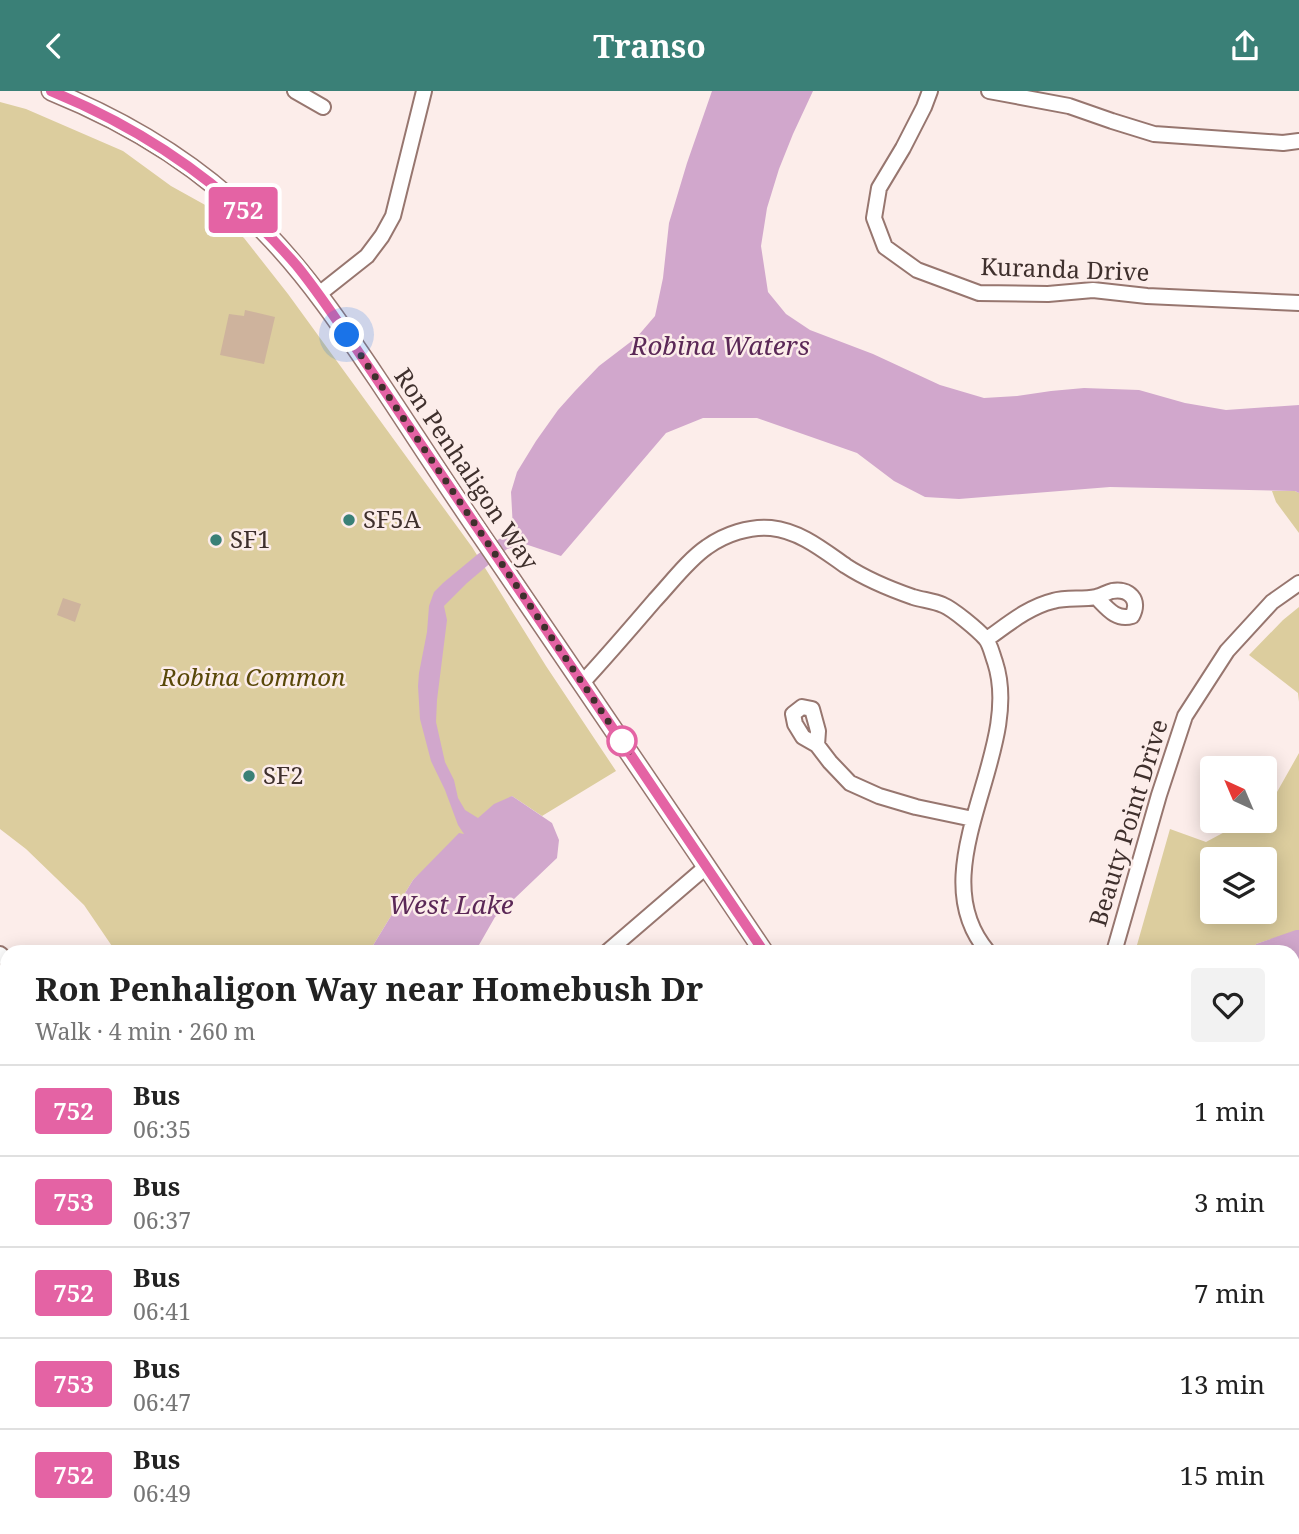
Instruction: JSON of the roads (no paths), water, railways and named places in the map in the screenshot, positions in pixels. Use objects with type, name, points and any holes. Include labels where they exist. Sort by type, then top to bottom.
[{"type":"street","name":"Ron Penhaligon Way","points":[[51,91],[128,127],[188,165],[228,196],[264,230],[296,266],[319,294],[759,945]]},
{"type":"street","points":[[295,91],[323,107]]},
{"type":"street","points":[[319,294],[367,256],[393,216],[424,91]]},
{"type":"street","name":"Kuranda Drive","points":[[930,91],[903,148],[878,188],[874,218],[885,247],[917,270],[979,293],[1048,294],[1093,290],[1147,296],[1299,303]]},
{"type":"street","points":[[989,91],[1069,106],[1154,134],[1283,143],[1299,141]]},
{"type":"street","points":[[582,683],[678,574],[707,547],[744,529],[772,528],[806,538],[853,571],[887,587],[945,606],[987,639],[999,674],[1000,704],[993,747],[973,819],[964,869],[964,901],[970,925],[983,945]]},
{"type":"street","name":"Beauty Point Drive","points":[[1116,945],[1159,795],[1185,716],[1227,650],[1272,602],[1299,583]]},
{"type":"street","points":[[987,639],[1024,613],[1052,601],[1096,597]]},
{"type":"street","points":[[817,745],[850,783],[879,796],[916,807],[973,819]]},
{"type":"street","points":[[615,945],[707,866]]},
{"type":"water","name":"Robina Waters","points":[[712,91],[813,91],[779,169],[767,208],[761,246],[768,292],[786,314],[810,330],[873,354],[940,385],[984,398],[1084,388],[1139,390],[1185,403],[1226,410],[1299,405],[1299,493],[1110,487],[959,499],[925,497],[894,481],[857,453],[757,418],[703,418],[666,433],[561,556],[525,544],[507,549],[444,606],[447,620],[436,722],[445,762],[454,780],[458,798],[465,810],[478,818],[494,804],[512,796],[552,823],[559,840],[557,858],[495,917],[479,945],[373,945],[413,880],[459,833],[464,834],[431,761],[420,719],[419,673],[429,606],[434,592],[478,554],[513,529],[511,492],[517,472],[536,441],[575,391],[599,366],[637,337],[655,316],[663,278],[669,223]]},
{"type":"water","points":[[1296,930],[1299,930],[1299,945],[1256,944]]},
{"type":"place","name":"SF5A","points":[[349,520]]},
{"type":"place","name":"SF1","points":[[216,540]]},
{"type":"place","name":"SF2","points":[[249,776]]},
{"type":"park label","name":"Robina Common","points":[[253,678]]},
{"type":"water label","name":"West Lake","points":[[451,905]]}]
